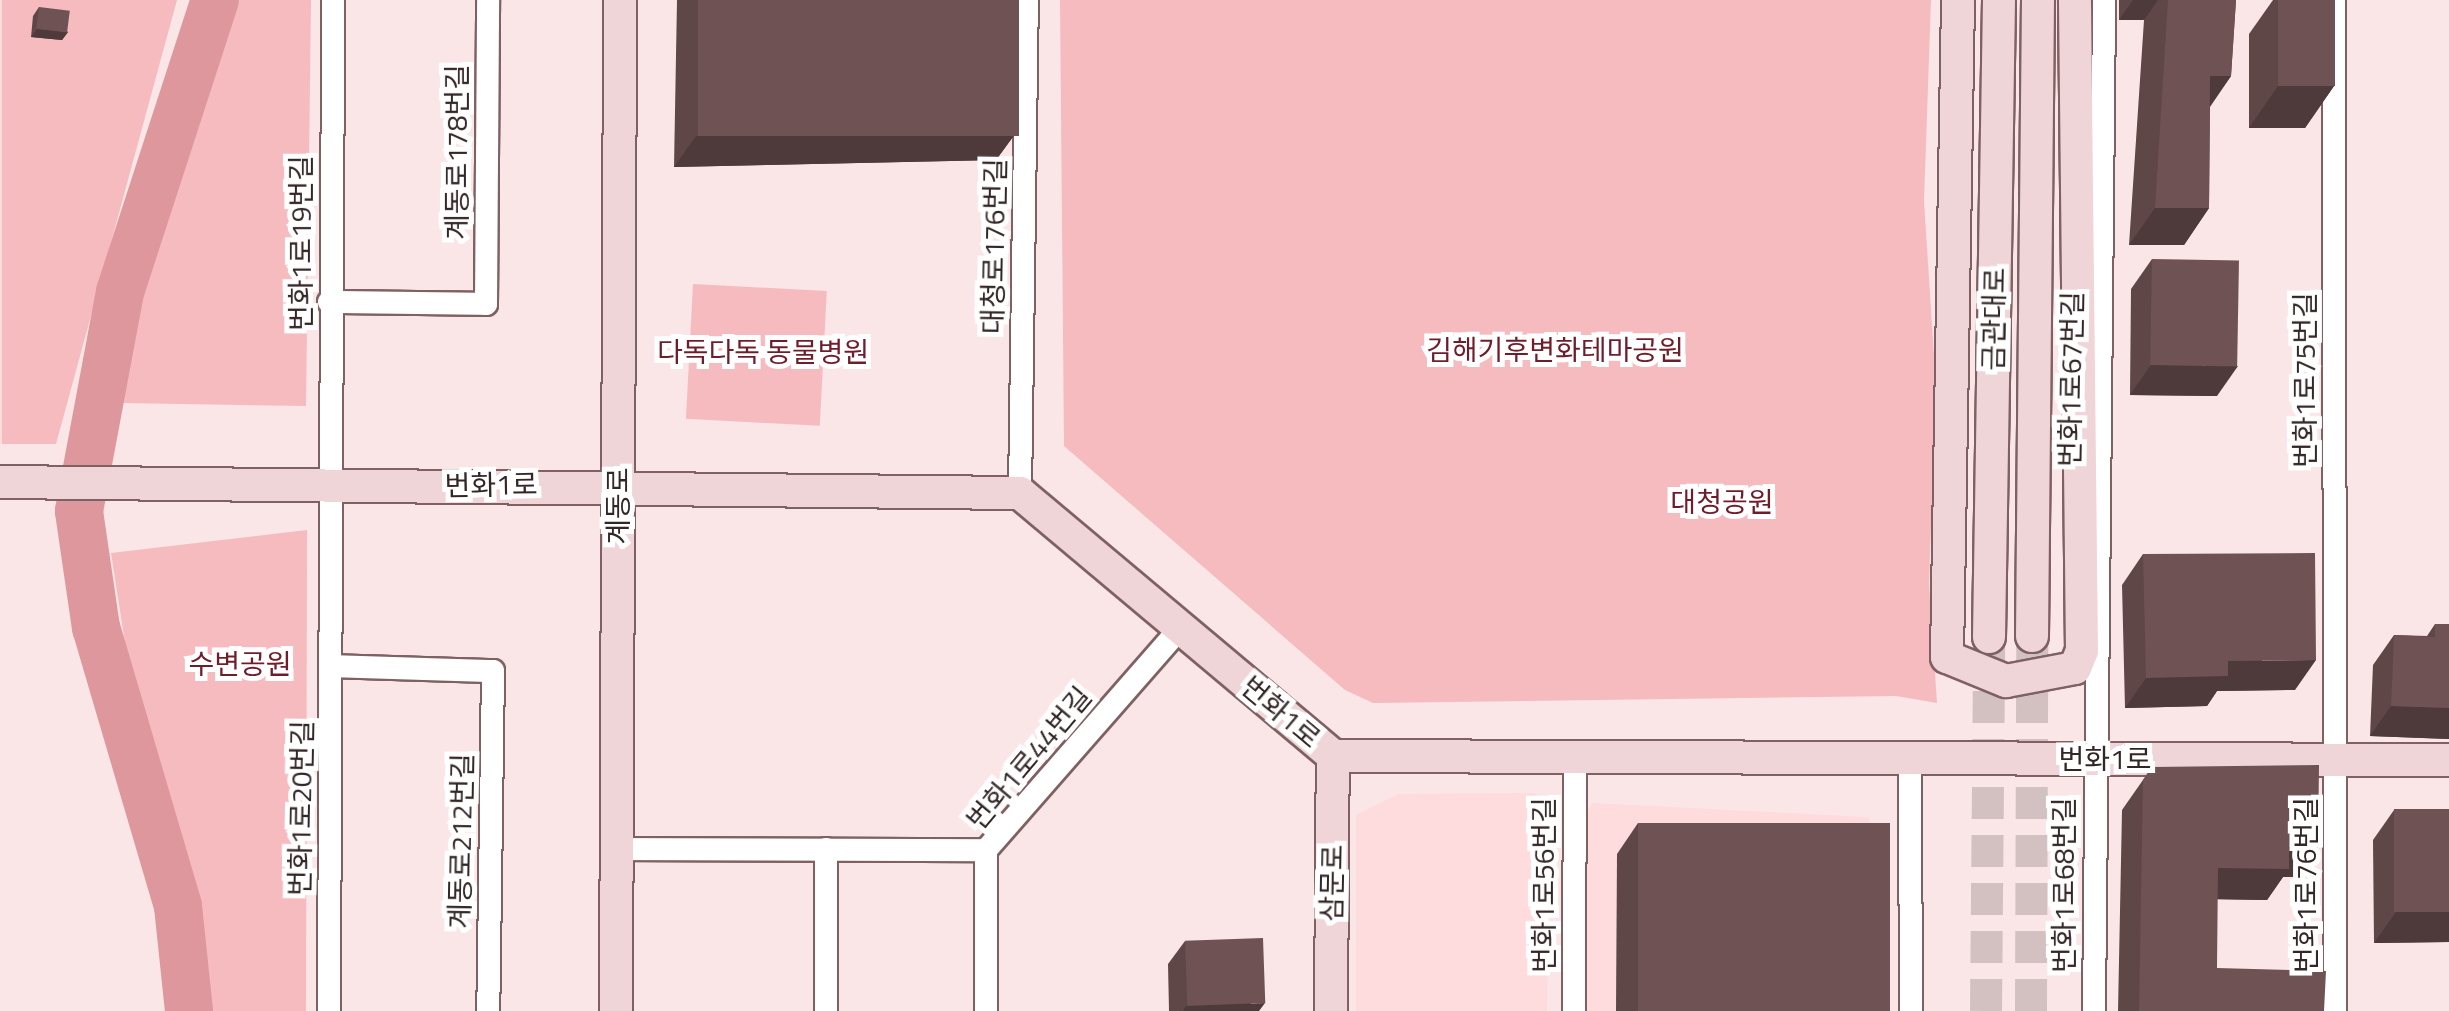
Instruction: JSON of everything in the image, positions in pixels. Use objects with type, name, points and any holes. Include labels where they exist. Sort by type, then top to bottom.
[{"type":"street","name":"번화1로19번길","points":[[333,0],[333,487]]},
{"type":"street","name":"계동로178번길","points":[[330,302],[486,304],[488,0]]},
{"type":"street","name":"계동로","points":[[616,1011],[620,0]]},
{"type":"street","name":"대청로176번길","points":[[1020,493],[1027,0]]},
{"type":"street","points":[[1958,0],[1947,657],[2006,681],[2075,668],[2082,651],[2074,0]]},
{"type":"street","name":"금관대로","points":[[1989,637],[1999,0]]},
{"type":"street","name":"금관대로","points":[[2032,636],[2038,0]]},
{"type":"street","name":"번화1로67번길","points":[[2094,760],[2104,0]]},
{"type":"street","name":"번화1로75번길","points":[[2334,0],[2336,759]]},
{"type":"street","name":"번화1로","points":[[0,482],[1020,493],[1334,756],[2449,760]]},
{"type":"street","name":"번화1로20번길","points":[[328,1011],[333,487]]},
{"type":"street","name":"번화1로44번길","points":[[986,1011],[986,850],[1181,627]]},
{"type":"street","name":"계동로212번길","points":[[332,666],[493,671],[488,1011]]},
{"type":"street","name":"삼문로","points":[[1330,1011],[1334,756]]},
{"type":"street","name":"번화1로56번길","points":[[1574,1011],[1575,759]]},
{"type":"street","points":[[1910,759],[1911,1011]]},
{"type":"street","name":"번화1로76번길","points":[[2336,759],[2336,1011]]},
{"type":"street","name":"번화1로68번길","points":[[2094,760],[2094,1011]]},
{"type":"street","points":[[617,849],[986,850]]},
{"type":"street","points":[[826,849],[826,1011]]},
{"type":"shaded area","points":[[2,0],[2,444],[0,444]]},
{"type":"shaded area","points":[[1534,793],[1550,805],[1547,1011],[1356,1011],[1356,815],[1398,794]]},
{"type":"shaded area","points":[[1592,803],[1868,817],[1884,854],[1882,1011],[1579,1011],[1580,826]]},
{"type":"green space","points":[[2,0],[177,0],[56,444],[2,444]]},
{"type":"green space","points":[[234,0],[311,0],[306,406],[122,403],[139,290]]},
{"type":"green space","name":"김해기후변화테마공원","points":[[1060,0],[1931,0],[1924,201],[1936,387],[1929,583],[1937,703],[1896,696],[1373,703],[1345,690],[1064,446]]},
{"type":"green space","name":"다독다독 동물병원","points":[[693,284],[827,291],[820,426],[686,419]]},
{"type":"green space","name":"수변공원","points":[[307,530],[306,1011],[207,1011],[134,700],[111,553]]},
{"type":"building","points":[[698,0],[1019,0],[1019,136],[698,136]]},
{"type":"building","points":[[2168,0],[2236,0],[2231,76],[2210,76],[2209,208],[2155,208]]},
{"type":"building","points":[[2278,0],[2335,0],[2335,86],[2278,86]]},
{"type":"building","points":[[39,7],[70,11],[67,33],[36,29]]},
{"type":"building","points":[[2152,259],[2239,261],[2237,367],[2150,365]]},
{"type":"building","points":[[2315,553],[2316,660],[2228,661],[2228,676],[2146,678],[2143,554]]},
{"type":"building","points":[[2435,624],[2449,624],[2449,708],[2391,706],[2394,635],[2435,637]]},
{"type":"building","points":[[2319,765],[2318,847],[2289,847],[2289,869],[2218,868],[2217,968],[2326,971],[2324,1011],[2139,1011],[2143,780],[2152,767]]},
{"type":"building","points":[[2394,809],[2449,809],[2449,912],[2394,912]]},
{"type":"building","points":[[1638,823],[1890,823],[1890,1011],[1638,1011]]},
{"type":"building","points":[[1263,938],[1265,1003],[1187,1006],[1185,941]]},
{"type":"waterway","points":[[189,1011],[178,906],[96,628],[79,511],[120,292],[215,0]]},
{"type":"tunnel","points":[[2031,1011],[2032,636]]},
{"type":"tunnel","points":[[1986,1011],[1989,647]]},
{"type":"park label","name":"대청공원","points":[[1722,502]]}]
